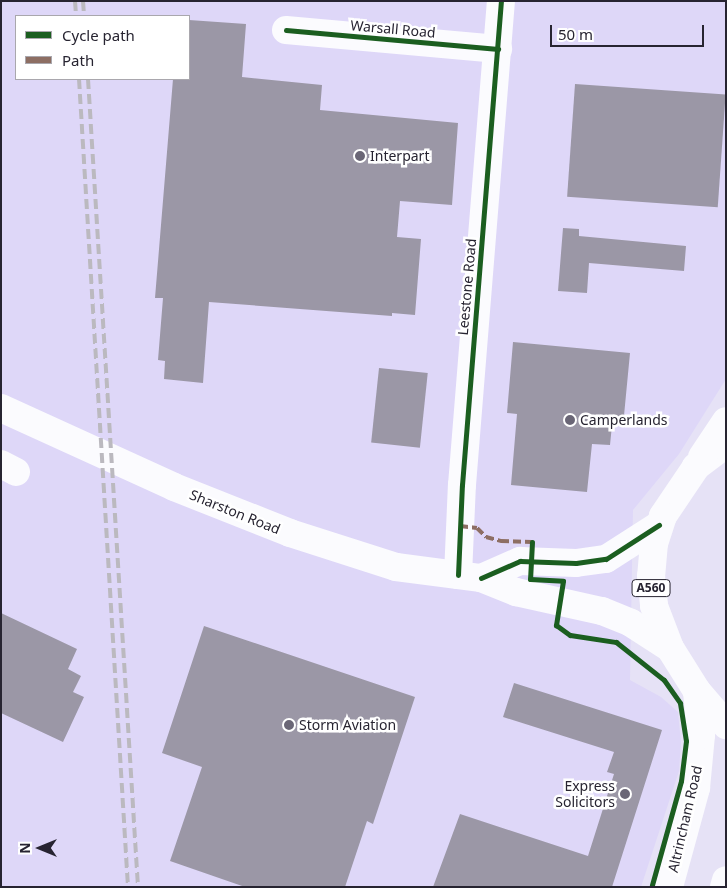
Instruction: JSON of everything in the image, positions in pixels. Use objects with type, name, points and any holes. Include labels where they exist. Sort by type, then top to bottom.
[{"type":"main road","name":"Leestone Road","points":[[470,576],[462,485],[501,1]]},
{"type":"main road","name":"Warsall Road","points":[[286,30],[498,49]]},
{"type":"main road","name":"Sharston Road","points":[[1,408],[63,438],[174,487],[342,552],[396,567],[470,576],[516,592],[609,614],[631,623],[670,648]]},
{"type":"main road","points":[[696,467],[726,422]]},
{"type":"main road","name":"A560","points":[[726,444],[696,467],[659,525],[652,558],[651,590],[659,623],[670,648],[696,691],[726,725]]},
{"type":"main road","points":[[470,576],[520,561],[576,563],[606,560],[659,525]]},
{"type":"main road","name":"Altrincham Road","points":[[669,887],[696,788],[701,735],[696,691]]},
{"type":"main road","points":[[724,887],[726,880]]},
{"type":"shaded area","points":[[1,1],[726,1],[726,379],[679,454],[633,510],[630,680],[661,697],[678,712],[681,742],[679,771],[641,887],[1,887]]},
{"type":"building","points":[[190,20],[246,24],[242,77],[322,85],[320,110],[458,123],[452,205],[400,201],[397,237],[421,239],[415,315],[392,313],[392,316],[209,302],[203,383],[164,379],[165,361],[158,360],[163,298],[155,298],[173,80],[190,80]]},
{"type":"building","points":[[575,84],[726,95],[718,207],[567,197]]},
{"type":"building","points":[[563,228],[579,229],[579,236],[686,246],[684,271],[589,263],[587,293],[558,291]]},
{"type":"building","name":"Camperlands","points":[[513,342],[630,353],[623,426],[612,425],[610,445],[592,444],[587,492],[511,485],[517,414],[507,413]]},
{"type":"building","points":[[379,368],[428,373],[420,448],[371,443]]},
{"type":"building","points":[[1,613],[77,649],[68,669],[81,676],[73,692],[84,697],[63,742],[1,713]]},
{"type":"building","name":"Storm Aviation","points":[[204,626],[415,697],[373,824],[367,821],[345,887],[245,887],[170,861],[202,767],[162,753]]},
{"type":"building","name":"Express Solicitors","points":[[514,683],[662,730],[612,887],[433,887],[460,814],[588,856],[614,774],[607,772],[614,752],[503,717]]},
{"type":"railway","points":[[75,1],[76,15]]},
{"type":"railway","points":[[83,1],[84,15]]},
{"type":"railway","points":[[79,80],[128,887]]},
{"type":"railway","points":[[88,80],[138,887]]},
{"type":"marked path","points":[[460,526],[477,528],[486,537],[501,541],[532,542]]},
{"type":"cycle path","points":[[458,575],[462,485],[501,1]]},
{"type":"cycle path","points":[[286,30],[498,49]]},
{"type":"cycle path","points":[[481,578],[520,561],[576,563],[606,559],[659,525]]},
{"type":"cycle path","points":[[532,542],[530,579],[563,581],[556,625],[570,635],[616,642],[664,680],[680,703],[686,741],[681,781],[652,885]]},
{"type":"place","name":"Interpart","points":[[360,156]]},
{"type":"place","name":"Camperlands","points":[[570,420]]},
{"type":"place","name":"Storm Aviation","points":[[289,725]]},
{"type":"place","name":"Express Solicitors","points":[[625,794]]}]
